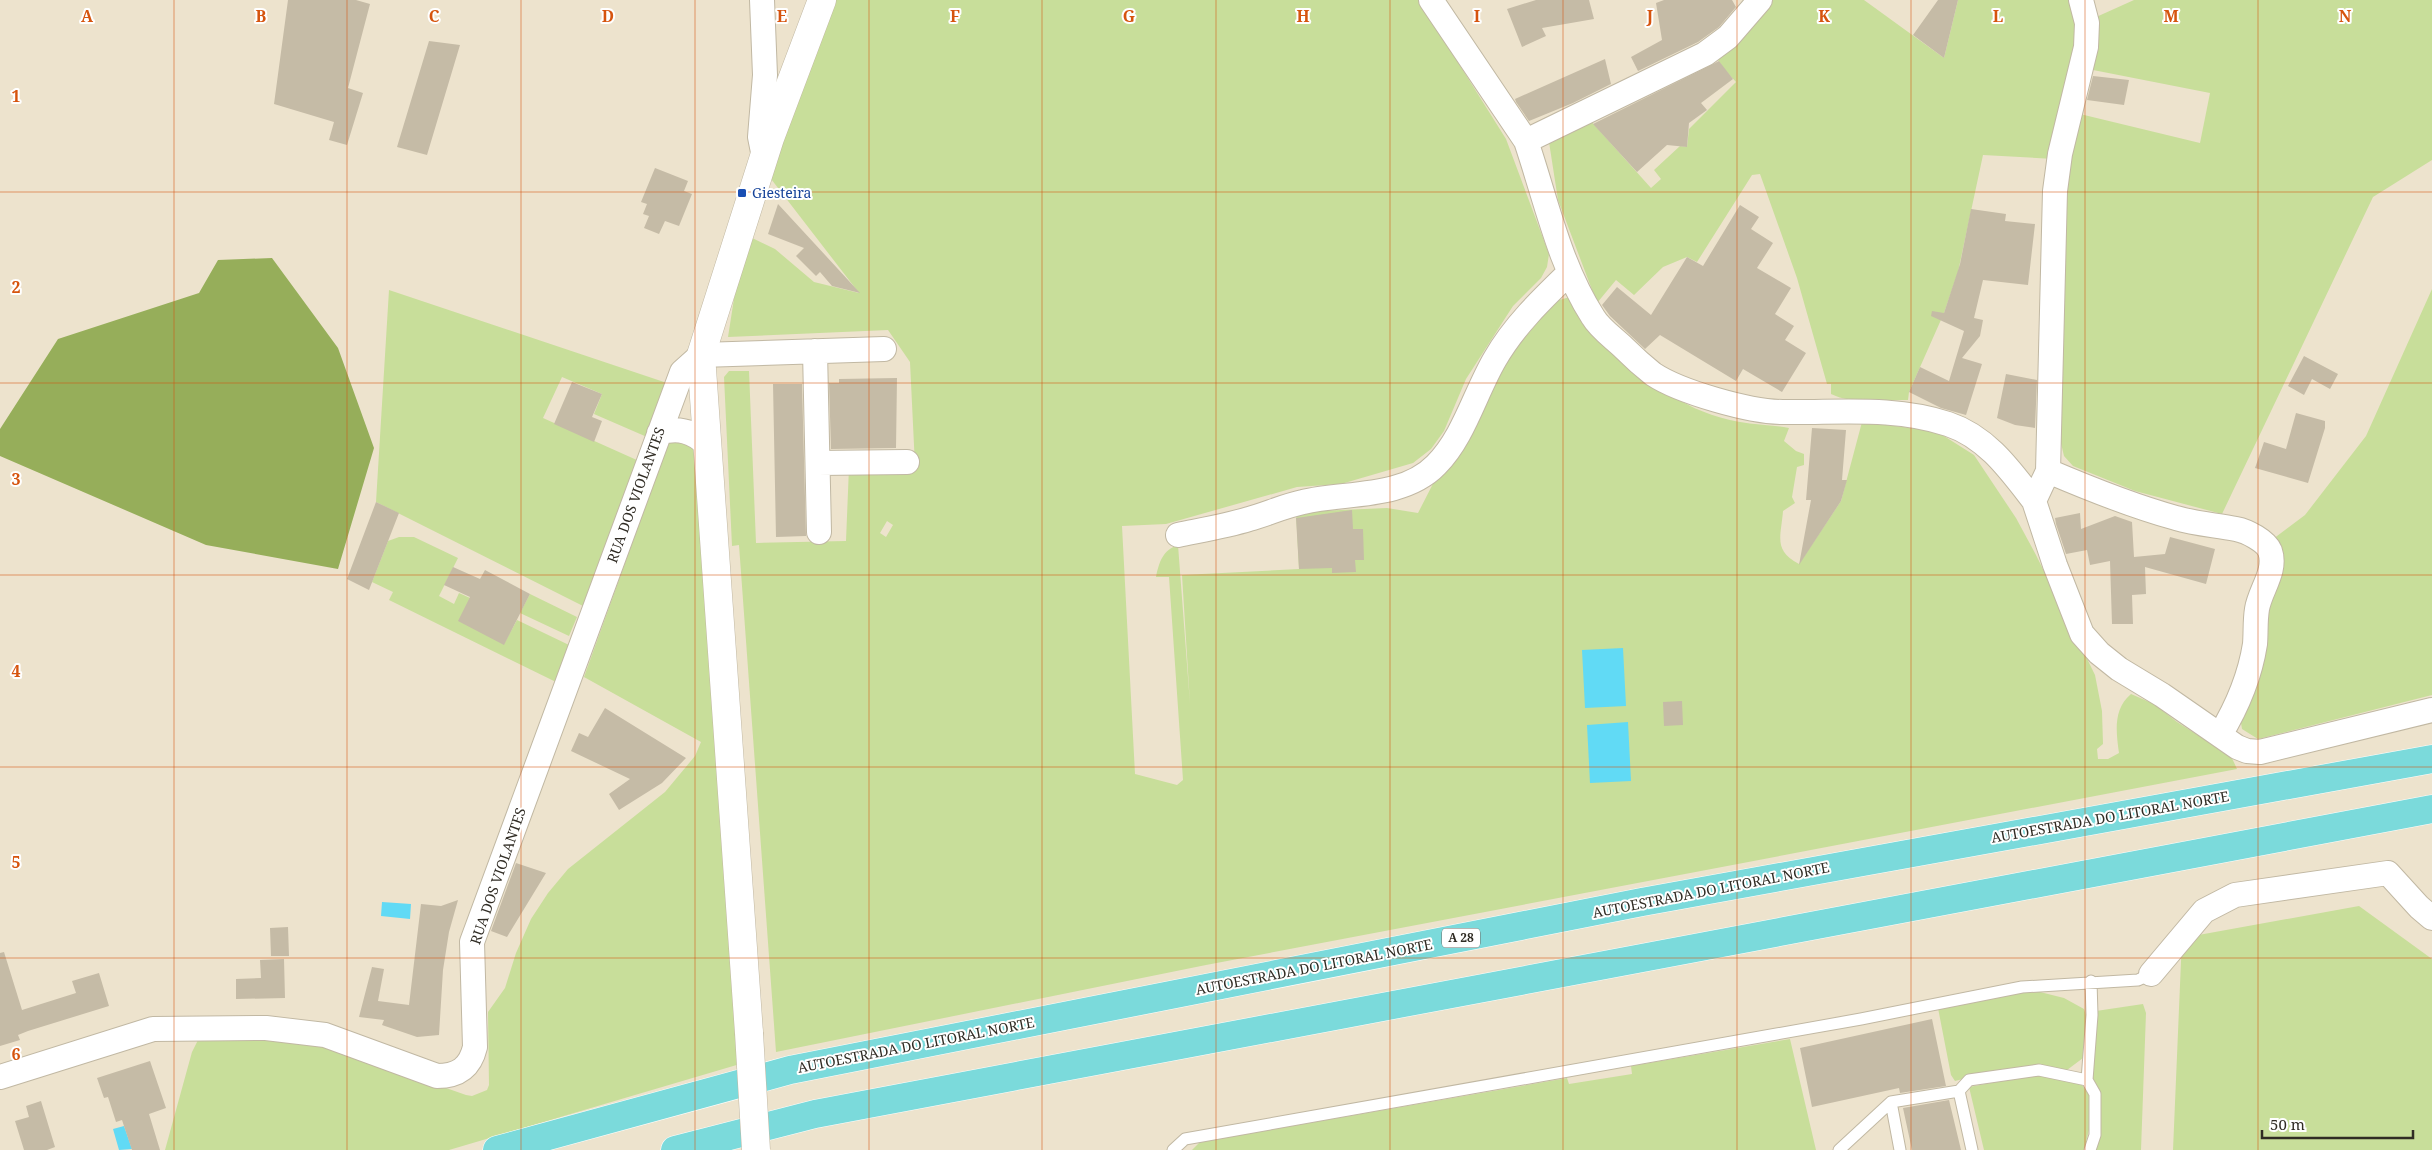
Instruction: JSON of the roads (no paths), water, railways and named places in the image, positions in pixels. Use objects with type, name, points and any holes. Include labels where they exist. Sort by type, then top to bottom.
[{"type":"highway","name":"AUTOESTRADA DO LITORAL NORTE","points":[[497,1150],[790,1070],[1642,902],[2432,759]]},
{"type":"highway","points":[[675,1150],[815,1114],[2432,809]]},
{"type":"street","points":[[762,0],[765,74],[760,130],[764,157]]},
{"type":"street","points":[[756,1150],[701,355],[764,157],[822,0]]},
{"type":"street","points":[[1431,0],[1526,141],[1569,273],[1594,319],[1655,375],[1703,396],[1738,406],[1780,412],[1875,410],[1911,415],[1949,424],[1989,447],[2034,501],[2082,634],[2099,653],[2119,668],[2237,747],[2247,751],[2260,752],[2432,710]]},
{"type":"street","points":[[1526,141],[1705,54],[1728,36],[1760,0]]},
{"type":"street","points":[[2034,501],[2048,471],[2055,191],[2060,154],[2086,47],[2087,23],[2081,0]]},
{"type":"street","points":[[764,32],[775,59],[791,83]]},
{"type":"street","points":[[765,74],[770,86],[791,83]]},
{"type":"street","points":[[1178,535],[1249,519],[1305,502],[1359,496],[1392,488],[1436,466],[1455,440],[1495,358],[1516,327],[1569,273]]},
{"type":"street","points":[[701,355],[884,349]]},
{"type":"street","points":[[815,351],[820,532]]},
{"type":"street","name":"RUA DOS VIOLANTES","points":[[0,1077],[153,1029],[266,1028],[325,1035],[437,1076],[452,1076],[465,1069],[472,1059],[475,1047],[472,942],[682,372],[701,355]]},
{"type":"street","points":[[659,433],[668,430],[687,432],[700,438],[707,445]]},
{"type":"street","points":[[818,463],[907,462]]},
{"type":"street","points":[[2048,471],[2113,498],[2178,519],[2239,530],[2263,542],[2269,550],[2272,560],[2270,574],[2262,590],[2257,610],[2255,644],[2251,663],[2237,706],[2220,735]]},
{"type":"street","points":[[2151,974],[2204,911],[2235,895],[2388,873],[2419,907],[2432,918]]},
{"type":"lane","points":[[1173,1150],[1185,1139],[1861,1019],[2022,987],[2091,981],[2138,980],[2151,974]]},
{"type":"lane","points":[[2090,1150],[2095,1135],[2095,1094],[2087,1080],[2092,1014],[2091,981]]},
{"type":"lane","points":[[1839,1150],[1891,1102],[1959,1092],[1969,1080],[2039,1070],[2087,1080]]},
{"type":"lane","points":[[1959,1092],[1972,1150]]},
{"type":"lane","points":[[1891,1102],[1900,1150]]},
{"type":"water","points":[[1623,648],[1626,706],[1585,708],[1582,650]]},
{"type":"water","points":[[1628,722],[1631,781],[1590,783],[1587,725]]},
{"type":"water","points":[[382,902],[411,904],[410,919],[381,916]]},
{"type":"water","points":[[124,1126],[132,1149],[119,1150],[113,1129]]},
{"type":"place","name":"Giesteira","points":[[742,193]]}]
